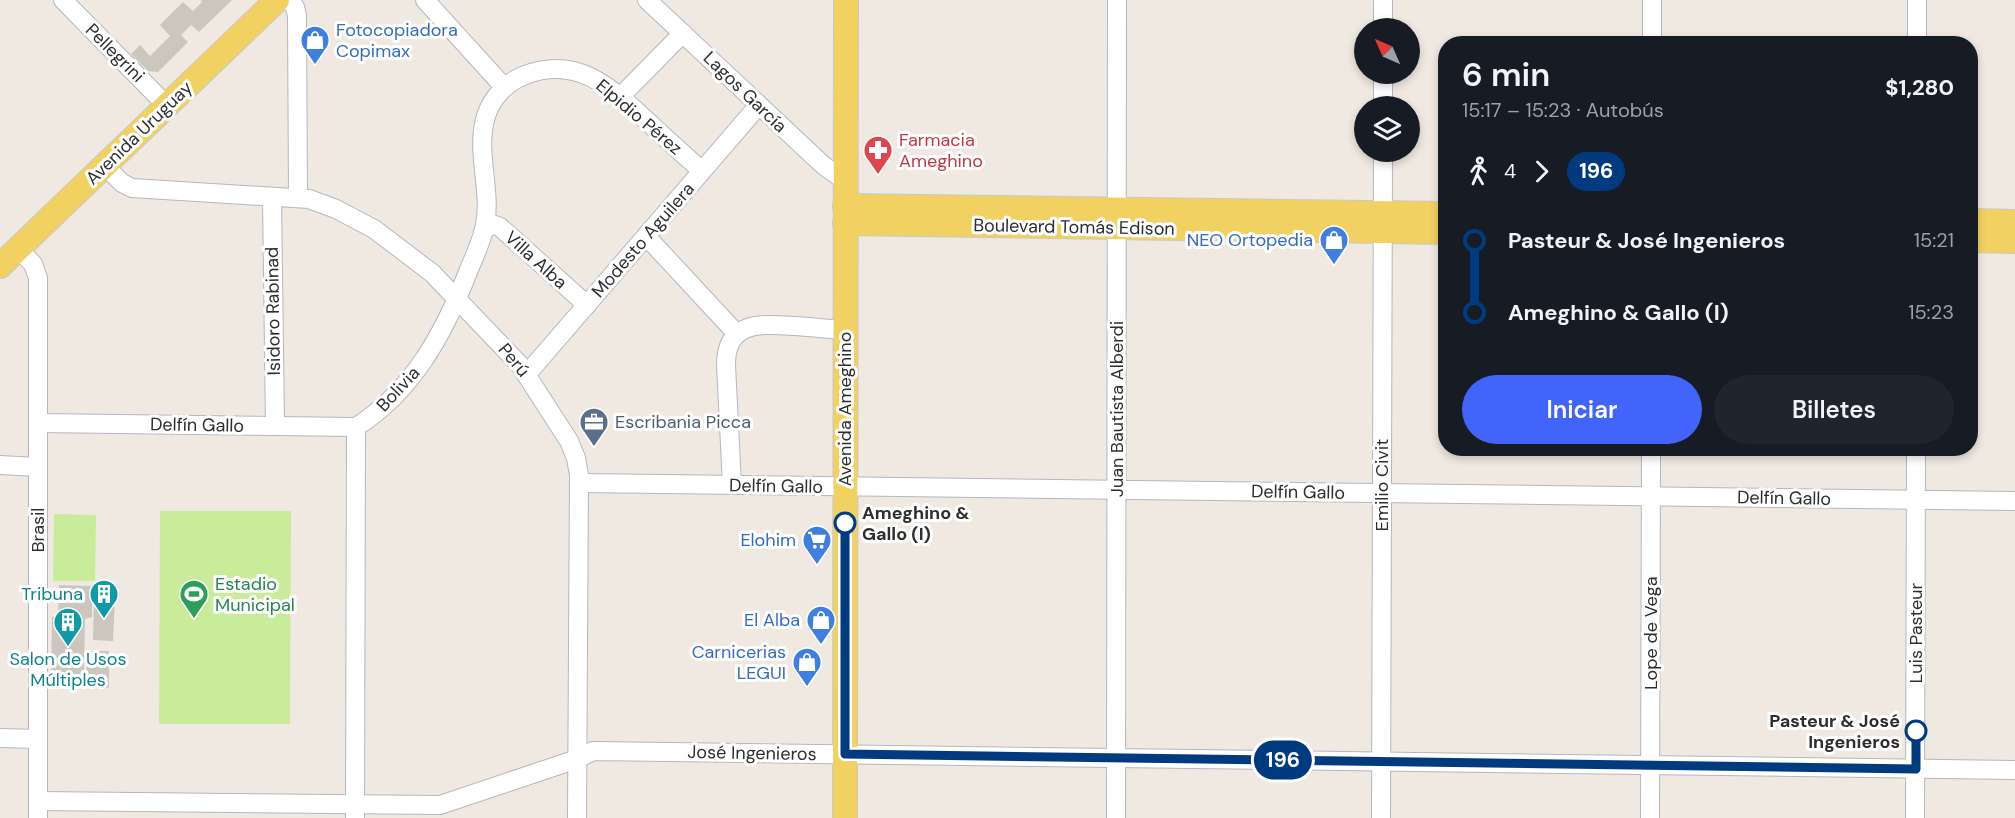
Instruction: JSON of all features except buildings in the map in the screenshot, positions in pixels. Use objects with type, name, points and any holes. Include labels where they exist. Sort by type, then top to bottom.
[{"type":"main road","name":"Avenida Uruguay","points":[[9,247],[105,166],[256,0]]},
{"type":"main road","name":"Avenida Uruguay","points":[[0,266],[9,247],[118,132],[162,101],[277,0]]},
{"type":"main road","name":"Avenida Ameghino","points":[[845,818],[846,0]]},
{"type":"main road","points":[[105,166],[101,160],[102,156],[118,132]]},
{"type":"main road","name":"Boulevard Tomás Edison","points":[[845,214],[1383,222],[1438,215]]},
{"type":"main road","points":[[1978,221],[2015,222]]},
{"type":"main road","name":"Boulevard Tomás Edison","points":[[1383,222],[1438,231]]},
{"type":"main road","points":[[1978,240],[2015,241]]},
{"type":"street","name":"Pellegrini","points":[[63,0],[162,101]]},
{"type":"street","points":[[289,0],[295,7],[297,16],[298,198]]},
{"type":"street","points":[[425,0],[504,87]]},
{"type":"street","name":"Lagos García","points":[[647,0],[823,165],[845,181]]},
{"type":"street","points":[[620,97],[678,28],[671,0]]},
{"type":"street","name":"Juan Bautista Alberdi","points":[[1116,818],[1117,0]]},
{"type":"street","points":[[1383,0],[1383,18]]},
{"type":"street","points":[[1652,0],[1652,36]]},
{"type":"street","points":[[1917,0],[1917,36]]},
{"type":"street","name":"Elpidio Pérez","points":[[504,87],[517,78],[550,69],[567,70],[596,80],[620,97],[702,171]]},
{"type":"street","name":"Bolivia","points":[[356,427],[382,408],[416,372],[440,336],[458,299],[484,230],[486,215],[484,124],[491,104],[504,87]]},
{"type":"street","name":"Modesto Aguilera","points":[[527,374],[759,105]]},
{"type":"street","name":"Emilio Civit","points":[[1382,818],[1383,162]]},
{"type":"street","name":"Perú","points":[[105,166],[122,183],[136,189],[298,198],[322,203],[336,209],[374,230],[422,264],[458,299],[527,374],[569,441],[578,467],[580,483],[577,818]]},
{"type":"street","name":"Isidoro Rabinad","points":[[272,196],[274,426]]},
{"type":"street","name":"Villa Alba","points":[[484,230],[492,224],[500,227],[587,305]]},
{"type":"street","points":[[646,236],[737,334]]},
{"type":"street","name":"Brasil","points":[[9,247],[33,264],[38,275],[38,810]]},
{"type":"street","points":[[732,485],[726,359],[737,334],[746,328],[762,324],[845,330]]},
{"type":"street","name":"Delfín Gallo","points":[[38,423],[356,427]]},
{"type":"street","points":[[355,811],[356,427]]},
{"type":"street","name":"Lope de Vega","points":[[1650,818],[1651,456]]},
{"type":"street","name":"Luis Pasteur","points":[[1915,818],[1916,456]]},
{"type":"street","points":[[0,465],[38,467]]},
{"type":"street","name":"Delfín Gallo","points":[[580,483],[2015,501]]},
{"type":"street","points":[[0,738],[38,739]]},
{"type":"street","name":"José Ingenieros","points":[[38,810],[355,811],[440,805],[577,759],[592,751],[2015,770]]},
{"type":"green space","points":[[160,511],[291,511],[290,724],[159,724]]},
{"type":"green space","points":[[54,514],[96,515],[95,581],[53,581]]},
{"type":"bus line","name":"196","points":[[845,523],[845,754],[1916,769],[1916,731]]},
{"type":"place","name":"Fotocopiadora Copimax","points":[[315,66]]},
{"type":"place","name":"Farmacia Ameghino","points":[[878,176]]},
{"type":"place","name":"NEO Ortopedia","points":[[1334,266]]},
{"type":"place","name":"Escribania Picca","points":[[594,448]]},
{"type":"place","name":"Ameghino & Gallo (I)","points":[[845,523]]},
{"type":"place","name":"Elohim","points":[[817,566]]},
{"type":"place","name":"Tribuna","points":[[104,620]]},
{"type":"place","name":"Estadio Municipal","points":[[194,620]]},
{"type":"place","name":"El Alba","points":[[821,646]]},
{"type":"place","name":"Salon de Usos Múltiples","points":[[68,648]]},
{"type":"place","name":"Carnicerias LEGUI","points":[[807,688]]},
{"type":"place","name":"Pasteur & José Ingenieros","points":[[1916,731]]}]
